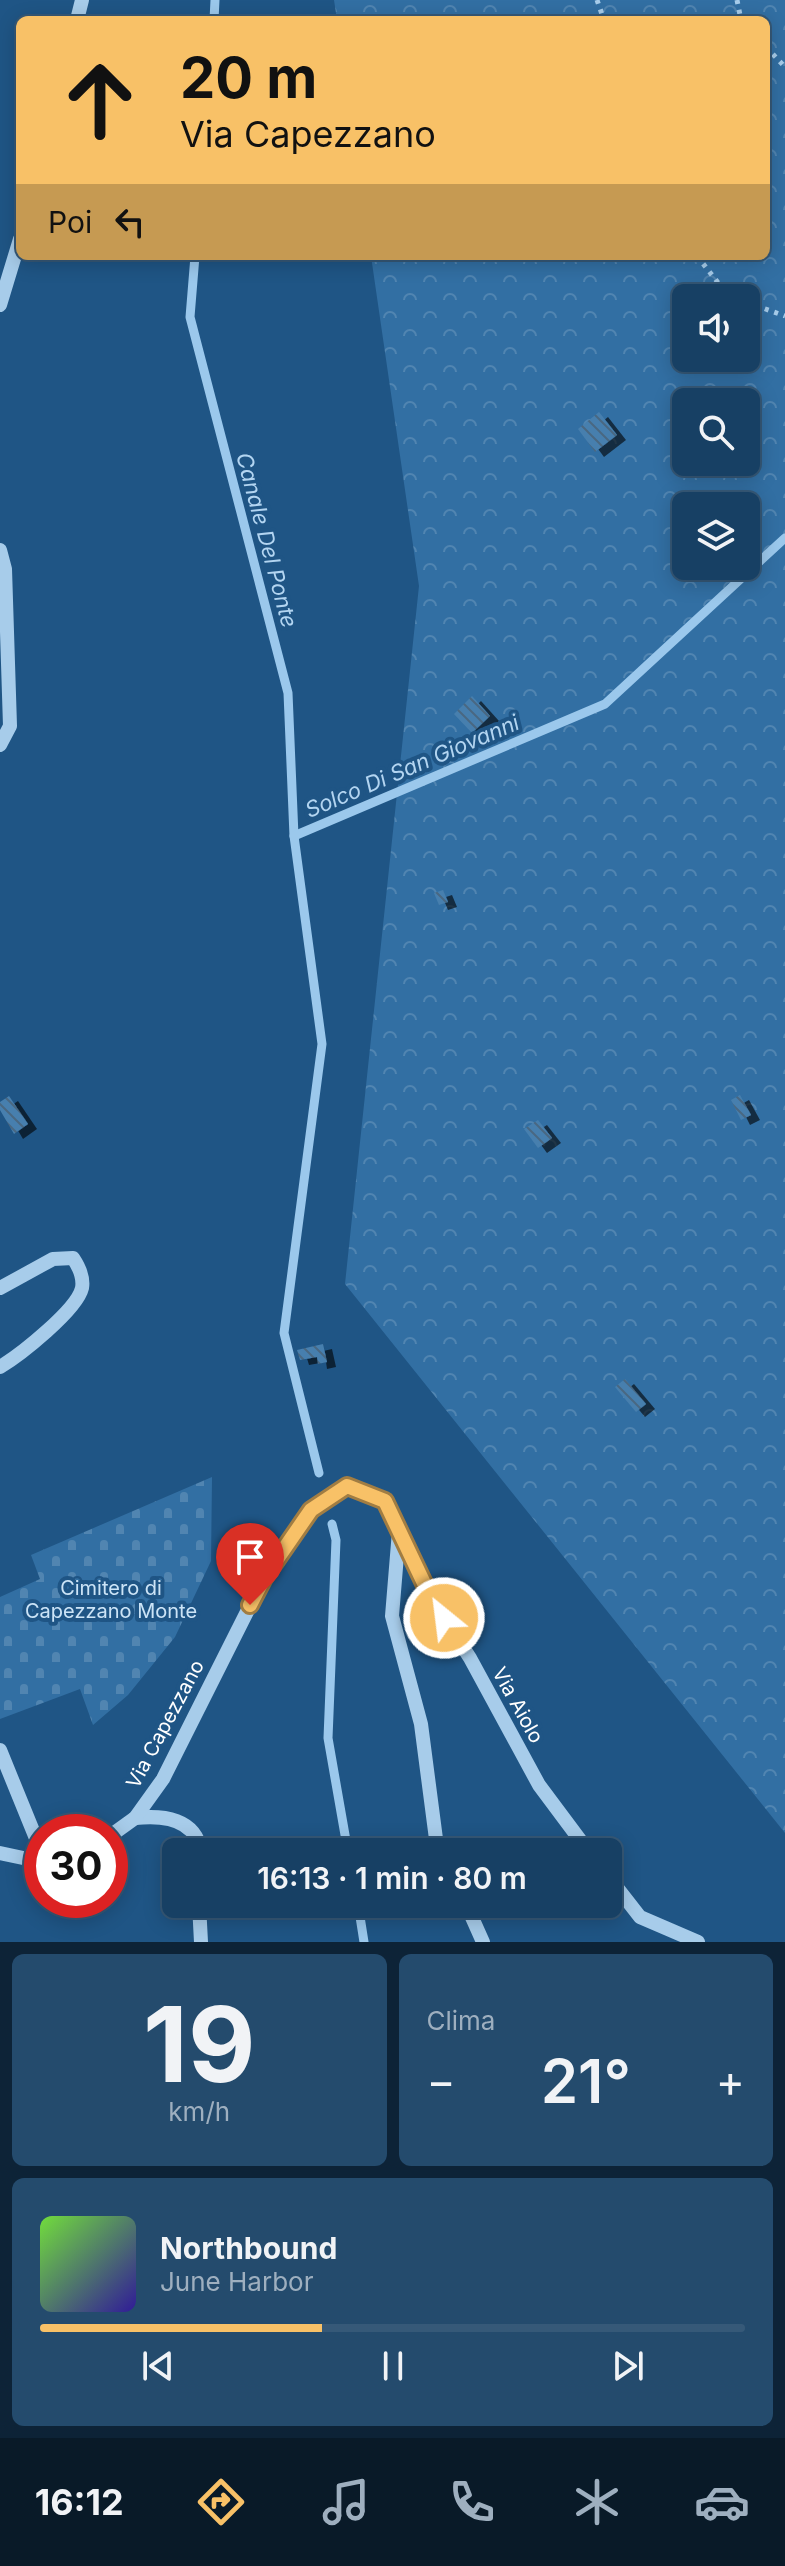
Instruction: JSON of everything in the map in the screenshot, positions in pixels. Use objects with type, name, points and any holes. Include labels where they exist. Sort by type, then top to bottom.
[{"type":"street","points":[[0,305],[16,252]]},
{"type":"street","points":[[0,550],[5,569],[10,726],[0,745]]},
{"type":"street","points":[[0,1288],[53,1259],[73,1258],[81,1270],[82,1288],[67,1313],[0,1367]]},
{"type":"street","name":"Via Capezzano","points":[[128,1823],[163,1779],[264,1578],[311,1510],[347,1486],[385,1501],[399,1529]]},
{"type":"street","points":[[399,1529],[392,1616],[421,1724],[436,1838]]},
{"type":"street","name":"Via Aiolo","points":[[399,1529],[431,1598],[470,1658],[539,1785],[579,1838]]},
{"type":"street","points":[[0,1750],[26,1814]]},
{"type":"street","points":[[135,1818],[172,1817],[196,1838]]},
{"type":"street","points":[[0,1853],[24,1858]]},
{"type":"street","points":[[622,1894],[640,1917],[698,1942]]},
{"type":"street","points":[[200,1918],[201,1942]]},
{"type":"street","points":[[472,1918],[483,1942]]},
{"type":"path","points":[[770,51],[785,67]]},
{"type":"path","points":[[700,260],[719,284]]},
{"type":"path","points":[[760,307],[785,316]]},
{"type":"green space","points":[[334,0],[785,0],[785,1833],[345,1284],[419,586],[372,260],[770,260],[770,16],[336,16]]},
{"type":"green space","name":"Cimitero di Capezzano Monte","points":[[212,1477],[211,1561],[175,1637],[128,1695],[93,1725],[80,1689],[0,1719],[0,1597],[40,1579],[31,1555]]},
{"type":"building","points":[[599,412],[617,435],[595,452],[578,429]]},
{"type":"building","points":[[472,696],[490,716],[472,733],[454,714]]},
{"type":"building","points":[[443,890],[448,902],[439,905],[434,893]]},
{"type":"building","points":[[740,1095],[751,1115],[741,1120],[731,1100]]},
{"type":"building","points":[[9,1096],[28,1124],[14,1134],[0,1110],[0,1102]]},
{"type":"building","points":[[538,1120],[552,1138],[538,1148],[524,1129]]},
{"type":"building","points":[[323,1344],[327,1362],[318,1364],[317,1357],[300,1360],[297,1350]]},
{"type":"building","points":[[625,1379],[646,1404],[636,1412],[615,1387]]},
{"type":"waterway","name":"Canale Del Ponte","points":[[214,16],[215,0]]},
{"type":"waterway","name":"Solco Di San Giovanni","points":[[195,260],[190,317],[288,693],[294,836],[322,1044],[284,1333],[319,1473]]},
{"type":"waterway","name":"Solco Di San Giovanni","points":[[294,836],[605,704],[785,538]]},
{"type":"waterway","name":"Solco Di San Giovanni","points":[[332,1524],[336,1540],[328,1738],[346,1838]]},
{"type":"waterway","name":"Solco Di San Giovanni","points":[[360,1918],[364,1942]]},
{"type":"route","points":[[250,1605],[264,1578],[311,1510],[347,1486],[385,1501],[431,1598],[444,1618]]}]
